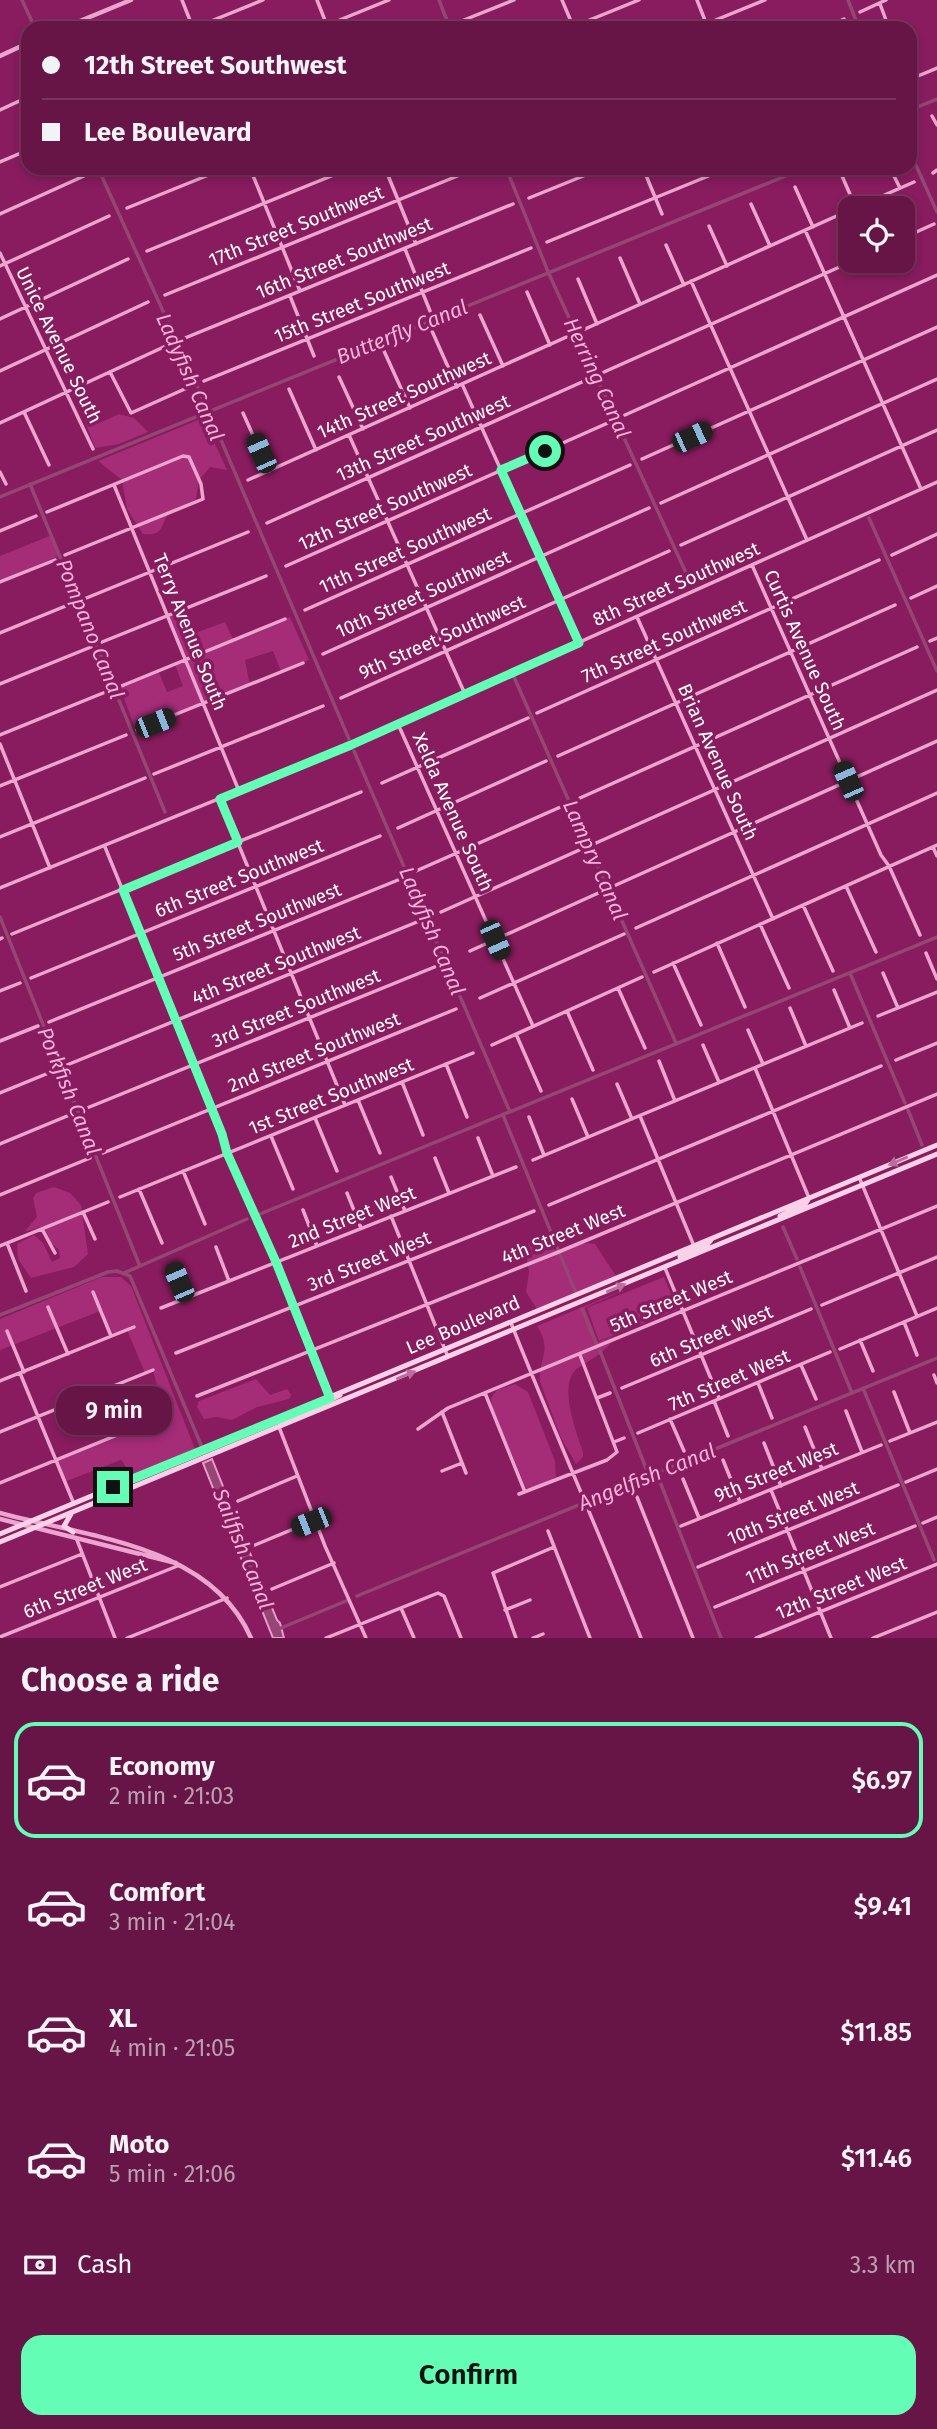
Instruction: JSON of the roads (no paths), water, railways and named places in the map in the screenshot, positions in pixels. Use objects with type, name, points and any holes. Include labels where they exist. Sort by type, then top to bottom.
[{"type":"main road","name":"Lee Boulevard","points":[[0,1534],[937,1144]]},
{"type":"main road","name":"Lee Boulevard","points":[[0,1542],[937,1154]]},
{"type":"main road","points":[[763,1226],[765,1222],[806,1204],[809,1198]]},
{"type":"main road","points":[[665,1268],[668,1262],[706,1246],[713,1238]]},
{"type":"main road","points":[[279,1427],[282,1422],[335,1400],[342,1393]]},
{"type":"main road","points":[[73,1512],[64,1523],[65,1528],[73,1532]]},
{"type":"street","points":[[80,21],[131,0]]},
{"type":"street","points":[[182,0],[191,21]]},
{"type":"street","points":[[211,21],[263,0]]},
{"type":"street","points":[[317,0],[325,21]]},
{"type":"street","points":[[341,21],[388,0]]},
{"type":"street","points":[[462,21],[514,0]]},
{"type":"street","points":[[562,0],[570,21]]},
{"type":"street","points":[[589,21],[639,0]]},
{"type":"street","points":[[696,0],[705,21]]},
{"type":"street","points":[[718,21],[765,0]]},
{"type":"street","points":[[860,12],[886,0]]},
{"type":"street","points":[[879,3],[886,21]]},
{"type":"street","points":[[839,21],[844,19]]},
{"type":"street","points":[[0,55],[21,46]]},
{"type":"street","points":[[917,74],[937,68]]},
{"type":"street","points":[[0,110],[21,100]]},
{"type":"street","points":[[932,116],[937,125]]},
{"type":"street","points":[[0,162],[21,153]]},
{"type":"street","points":[[128,208],[209,175]]},
{"type":"street","points":[[253,175],[300,291]]},
{"type":"street","points":[[147,251],[334,175]]},
{"type":"street","points":[[388,175],[416,244]]},
{"type":"street","name":"17th Street Southwest","points":[[165,295],[460,175]]},
{"type":"street","points":[[529,198],[586,175]]},
{"type":"street","points":[[646,175],[662,214]]},
{"type":"street","points":[[547,242],[711,175]]},
{"type":"street","points":[[841,175],[849,196]]},
{"type":"street","points":[[894,175],[900,188]]},
{"type":"street","points":[[0,214],[84,176]]},
{"type":"street","points":[[882,196],[914,182]]},
{"type":"street","points":[[795,187],[813,227]]},
{"type":"street","name":"16th Street Southwest","points":[[185,338],[513,204]]},
{"type":"street","points":[[751,204],[770,246]]},
{"type":"street","points":[[3,265],[109,216]]},
{"type":"street","points":[[585,329],[838,216]]},
{"type":"street","points":[[915,233],[934,224]]},
{"type":"street","points":[[709,226],[727,266]]},
{"type":"street","points":[[805,230],[921,489]]},
{"type":"street","points":[[666,246],[684,285]]},
{"type":"street","points":[[405,248],[430,311]]},
{"type":"street","name":"15th Street Southwest","points":[[204,381],[531,248]]},
{"type":"street","name":"Unice Avenue South","points":[[0,253],[3,265],[93,449]]},
{"type":"street","points":[[620,258],[640,304]]},
{"type":"street","points":[[0,319],[128,259]]},
{"type":"street","points":[[604,372],[838,268]]},
{"type":"street","points":[[625,415],[937,275]]},
{"type":"street","points":[[578,279],[597,324]]},
{"type":"street","points":[[691,281],[807,540]]},
{"type":"street","points":[[527,292],[550,345]]},
{"type":"street","points":[[289,295],[314,356]]},
{"type":"street","points":[[0,371],[148,302]]},
{"type":"street","points":[[480,315],[503,366]]},
{"type":"street","points":[[642,460],[937,327]]},
{"type":"street","points":[[432,331],[457,387]]},
{"type":"street","name":"14th Street Southwest","points":[[248,480],[572,335]]},
{"type":"street","points":[[0,423],[168,345]]},
{"type":"street","points":[[384,351],[410,408]]},
{"type":"street","points":[[110,372],[132,413],[187,388]]},
{"type":"street","points":[[340,377],[363,429]]},
{"type":"street","name":"13th Street Southwest","points":[[267,523],[591,378]]},
{"type":"street","points":[[661,503],[937,379]]},
{"type":"street","points":[[463,384],[579,643]]},
{"type":"street","points":[[289,389],[316,450]]},
{"type":"street","points":[[24,412],[49,465]]},
{"type":"street","points":[[243,413],[269,471]]},
{"type":"street","name":"12th Street Southwest","points":[[286,566],[610,422]]},
{"type":"street","points":[[681,545],[937,430]]},
{"type":"street","points":[[349,435],[465,694]]},
{"type":"street","points":[[47,512],[183,456],[189,457],[205,496],[65,555]]},
{"type":"street","name":"11th Street Southwest","points":[[305,610],[630,465]]},
{"type":"street","points":[[0,472],[6,484]]},
{"type":"street","name":"8th Street Southwest","points":[[0,888],[398,724],[937,482]]},
{"type":"street","name":"Terry Avenue South","points":[[114,484],[239,791]]},
{"type":"street","name":"10th Street Southwest","points":[[323,654],[649,508]]},
{"type":"street","points":[[0,531],[36,516]]},
{"type":"street","points":[[84,599],[248,532]]},
{"type":"street","points":[[892,555],[937,534]]},
{"type":"street","name":"9th Street Southwest","points":[[341,698],[669,551]]},
{"type":"street","points":[[0,582],[55,560]]},
{"type":"street","name":"7th Street Southwest","points":[[537,713],[879,560]]},
{"type":"street","name":"Curtis Avenue South","points":[[752,565],[867,824],[890,866],[920,935]]},
{"type":"street","points":[[102,642],[266,576]]},
{"type":"street","points":[[911,598],[937,586]]},
{"type":"street","points":[[0,633],[73,603]]},
{"type":"street","points":[[558,756],[895,605]]},
{"type":"street","name":"Brian Avenue South","points":[[637,617],[773,919]]},
{"type":"street","points":[[119,687],[285,619]]},
{"type":"street","points":[[930,641],[937,638]]},
{"type":"street","points":[[0,684],[91,647]]},
{"type":"street","points":[[580,798],[917,647]]},
{"type":"street","points":[[137,730],[303,663]]},
{"type":"street","points":[[596,843],[937,690]]},
{"type":"street","points":[[0,735],[108,691]]},
{"type":"street","points":[[154,774],[323,706]]},
{"type":"street","points":[[382,783],[528,718]]},
{"type":"street","name":"Xelda Avenue South","points":[[398,724],[533,1026]]},
{"type":"street","points":[[0,786],[126,735]]},
{"type":"street","points":[[617,885],[937,741]]},
{"type":"street","points":[[0,744],[50,868]]},
{"type":"street","points":[[398,828],[546,761]]},
{"type":"street","points":[[0,837],[145,778]]},
{"type":"street","points":[[12,934],[361,792]]},
{"type":"street","points":[[636,928],[937,793]]},
{"type":"street","points":[[220,799],[345,1105]]},
{"type":"street","points":[[416,871],[565,805]]},
{"type":"street","name":"6th Street Southwest","points":[[31,978],[380,836]]},
{"type":"street","points":[[104,846],[212,1108],[227,1153],[276,1262],[330,1398]]},
{"type":"street","points":[[654,972],[935,846],[937,856]]},
{"type":"street","points":[[441,912],[586,847]]},
{"type":"street","name":"5th Street Southwest","points":[[48,1022],[398,880]]},
{"type":"street","points":[[846,886],[876,952]]},
{"type":"street","points":[[470,951],[605,890]]},
{"type":"street","points":[[803,905],[833,971]]},
{"type":"street","name":"4th Street Southwest","points":[[67,1065],[417,922]]},
{"type":"street","points":[[760,925],[789,988]]},
{"type":"street","points":[[480,998],[624,934]]},
{"type":"street","points":[[717,943],[745,1007]]},
{"type":"street","points":[[926,953],[937,979]]},
{"type":"street","points":[[673,963],[701,1025]]},
{"type":"street","name":"3rd Street Southwest","points":[[87,1108],[437,966]]},
{"type":"street","points":[[883,974],[898,1008]]},
{"type":"street","points":[[492,1045],[642,977]]},
{"type":"street","points":[[0,990],[20,982]]},
{"type":"street","points":[[618,988],[645,1048]]},
{"type":"street","points":[[834,990],[850,1028]]},
{"type":"street","points":[[878,1016],[937,992]]},
{"type":"street","points":[[790,1008],[806,1046]]},
{"type":"street","name":"2nd Street Southwest","points":[[103,1153],[456,1009]]},
{"type":"street","points":[[567,1011],[593,1070]]},
{"type":"street","points":[[533,1160],[862,1023]]},
{"type":"street","points":[[0,1041],[38,1026]]},
{"type":"street","points":[[748,1030],[762,1064]]},
{"type":"street","points":[[516,1034],[541,1091]]},
{"type":"street","points":[[896,1060],[937,1043]]},
{"type":"street","points":[[703,1045],[719,1083]]},
{"type":"street","name":"1st Street Southwest","points":[[120,1197],[473,1053]]},
{"type":"street","points":[[659,1061],[675,1101]]},
{"type":"street","points":[[446,1064],[467,1117]]},
{"type":"street","points":[[549,1205],[881,1066]]},
{"type":"street","points":[[755,1068],[809,1198]]},
{"type":"street","points":[[0,1093],[56,1070]]},
{"type":"street","points":[[402,1082],[423,1135]]},
{"type":"street","points":[[617,1084],[632,1119]]},
{"type":"street","name":"4th Street West","points":[[197,1396],[556,1253],[937,1094]]},
{"type":"street","points":[[572,1099],[588,1137]]},
{"type":"street","points":[[358,1100],[380,1153]]},
{"type":"street","points":[[0,1144],[72,1114]]},
{"type":"street","points":[[640,1115],[694,1246]]},
{"type":"street","points":[[529,1117],[544,1155]]},
{"type":"street","points":[[314,1118],[337,1171]]},
{"type":"street","points":[[271,1135],[293,1189]]},
{"type":"street","points":[[478,1138],[493,1176]]},
{"type":"street","points":[[0,1195],[90,1158]]},
{"type":"street","points":[[435,1158],[449,1194]]},
{"type":"street","name":"2nd Street West","points":[[161,1308],[516,1167]]},
{"type":"street","points":[[183,1171],[205,1224]]},
{"type":"street","points":[[391,1177],[405,1211]]},
{"type":"street","points":[[859,1177],[917,1316]]},
{"type":"street","points":[[139,1189],[162,1243]]},
{"type":"street","points":[[347,1192],[361,1228]]},
{"type":"street","points":[[0,1246],[108,1202]]},
{"type":"street","name":"5th Street West","points":[[418,1429],[442,1412],[485,1393],[937,1206]]},
{"type":"street","points":[[303,1210],[317,1246]]},
{"type":"street","name":"3rd Street West","points":[[176,1353],[534,1211]]},
{"type":"street","points":[[83,1212],[95,1239]]},
{"type":"street","points":[[391,1216],[448,1357]]},
{"type":"street","points":[[42,1229],[55,1253]]},
{"type":"street","points":[[7,1243],[26,1291]]},
{"type":"street","points":[[216,1247],[229,1281]]},
{"type":"street","points":[[822,1305],[937,1257]]},
{"type":"street","points":[[172,1266],[186,1298]]},
{"type":"street","points":[[665,1268],[719,1399]]},
{"type":"street","points":[[93,1292],[111,1336]]},
{"type":"street","points":[[48,1307],[68,1354]]},
{"type":"street","points":[[840,1349],[937,1308]]},
{"type":"street","name":"6th Street West","points":[[622,1388],[811,1310]]},
{"type":"street","points":[[904,1322],[917,1355]]},
{"type":"street","points":[[511,1323],[572,1474],[590,1508],[641,1638]]},
{"type":"street","points":[[0,1381],[134,1327]]},
{"type":"street","points":[[7,1331],[38,1417],[74,1504]]},
{"type":"street","points":[[860,1340],[873,1371]]},
{"type":"street","name":"7th Street West","points":[[638,1433],[830,1352]]},
{"type":"street","points":[[519,1494],[607,1460],[617,1452],[580,1354]]},
{"type":"street","points":[[801,1365],[816,1399]]},
{"type":"street","points":[[0,1432],[153,1370]]},
{"type":"street","points":[[934,1375],[937,1383]]},
{"type":"street","points":[[758,1383],[772,1418]]},
{"type":"street","points":[[894,1392],[910,1433]]},
{"type":"street","points":[[485,1393],[525,1492]]},
{"type":"street","points":[[597,1398],[610,1393]]},
{"type":"street","points":[[714,1401],[728,1436]]},
{"type":"street","points":[[846,1411],[862,1452]]},
{"type":"street","points":[[442,1412],[466,1474]]},
{"type":"street","points":[[0,1483],[171,1413]]},
{"type":"street","points":[[670,1419],[684,1451]]},
{"type":"street","points":[[890,1441],[937,1422]]},
{"type":"street","points":[[279,1427],[315,1520],[366,1638]]},
{"type":"street","points":[[805,1427],[822,1469]]},
{"type":"street","points":[[614,1442],[624,1438]]},
{"type":"street","points":[[764,1443],[781,1486]]},
{"type":"street","name":"9th Street West","points":[[681,1526],[881,1445]]},
{"type":"street","points":[[723,1460],[740,1502]]},
{"type":"street","points":[[442,1471],[462,1463]]},
{"type":"street","points":[[906,1482],[937,1469]]},
{"type":"street","points":[[238,1501],[298,1476]]},
{"type":"street","points":[[683,1479],[699,1518]]},
{"type":"street","name":"10th Street West","points":[[698,1567],[898,1485]]},
{"type":"street","points":[[771,1490],[831,1638]]},
{"type":"street","points":[[637,1497],[693,1638]]},
{"type":"street","points":[[0,1513],[157,1555],[179,1564],[207,1580],[227,1598],[251,1638]]},
{"type":"street","points":[[923,1522],[937,1517]]},
{"type":"street","points":[[0,1519],[179,1564]]},
{"type":"street","points":[[256,1545],[315,1520]]},
{"type":"street","name":"11th Street West","points":[[715,1607],[915,1526]]},
{"type":"street","points":[[548,1531],[590,1638]]},
{"type":"street","points":[[76,1540],[115,1638]]},
{"type":"street","points":[[125,1546],[129,1553]]},
{"type":"street","points":[[516,1638],[493,1573],[554,1547]]},
{"type":"street","points":[[129,1553],[157,1555]]},
{"type":"street","points":[[0,1587],[82,1554]]},
{"type":"street","points":[[272,1589],[334,1563]]},
{"type":"street","name":"6th Street West","points":[[0,1637],[179,1564]]},
{"type":"street","name":"12th Street West","points":[[756,1638],[937,1565]]},
{"type":"street","points":[[326,1638],[442,1594],[461,1638]]},
{"type":"street","points":[[127,1638],[227,1598]]},
{"type":"street","points":[[505,1610],[530,1600]]},
{"type":"street","points":[[401,1608],[414,1638]]},
{"type":"street","points":[[873,1638],[937,1612]]},
{"type":"street","points":[[533,1638],[543,1634]]},
{"type":"water","points":[[212,1459],[284,1638],[273,1638],[203,1463]]},
{"type":"waterway","name":"Ladyfish Canal","points":[[22,0],[32,21]]},
{"type":"waterway","name":"Herring Canal","points":[[439,0],[447,21]]},
{"type":"waterway","points":[[848,0],[856,21]]},
{"type":"waterway","name":"Butterfly Canal","points":[[917,107],[937,99]]},
{"type":"waterway","points":[[917,168],[937,212]]},
{"type":"waterway","name":"Ladyfish Canal","points":[[101,175],[212,419],[349,739]]},
{"type":"waterway","name":"Herring Canal","points":[[509,175],[549,274],[692,586]]},
{"type":"waterway","name":"Butterfly Canal","points":[[0,497],[788,175]]},
{"type":"waterway","name":"Pompano Canal","points":[[30,484],[165,812]]},
{"type":"waterway","points":[[869,518],[937,671]]},
{"type":"waterway","name":"Lampry Canal","points":[[514,677],[676,1043]]},
{"type":"waterway","name":"Ladyfish Canal","points":[[354,751],[510,1112]]},
{"type":"waterway","name":"Porkfish Canal","points":[[0,917],[139,1264]]},
{"type":"waterway","points":[[260,1214],[937,937]]},
{"type":"waterway","points":[[850,973],[905,1103]]},
{"type":"waterway","points":[[908,1110],[922,1145]]},
{"type":"waterway","name":"Ladyfish Canal","points":[[503,1115],[575,1291]]},
{"type":"waterway","points":[[124,1273],[247,1219]]},
{"type":"waterway","points":[[783,1227],[797,1259]]},
{"type":"waterway","points":[[800,1267],[852,1393]]},
{"type":"waterway","name":"Sailfish Canal","points":[[0,1315],[108,1272],[117,1271],[130,1276],[201,1445]]},
{"type":"waterway","name":"Ladyfish Canal","points":[[582,1309],[596,1343]]},
{"type":"waterway","name":"Ladyfish Canal","points":[[600,1351],[649,1476]]},
{"type":"waterway","name":"Angelfish Canal","points":[[357,1596],[937,1358]]},
{"type":"waterway","points":[[863,1388],[934,1560]]},
{"type":"waterway","points":[[657,1474],[721,1638]]},
{"type":"waterway","name":"Angelfish Canal","points":[[281,1628],[346,1601]]}]
